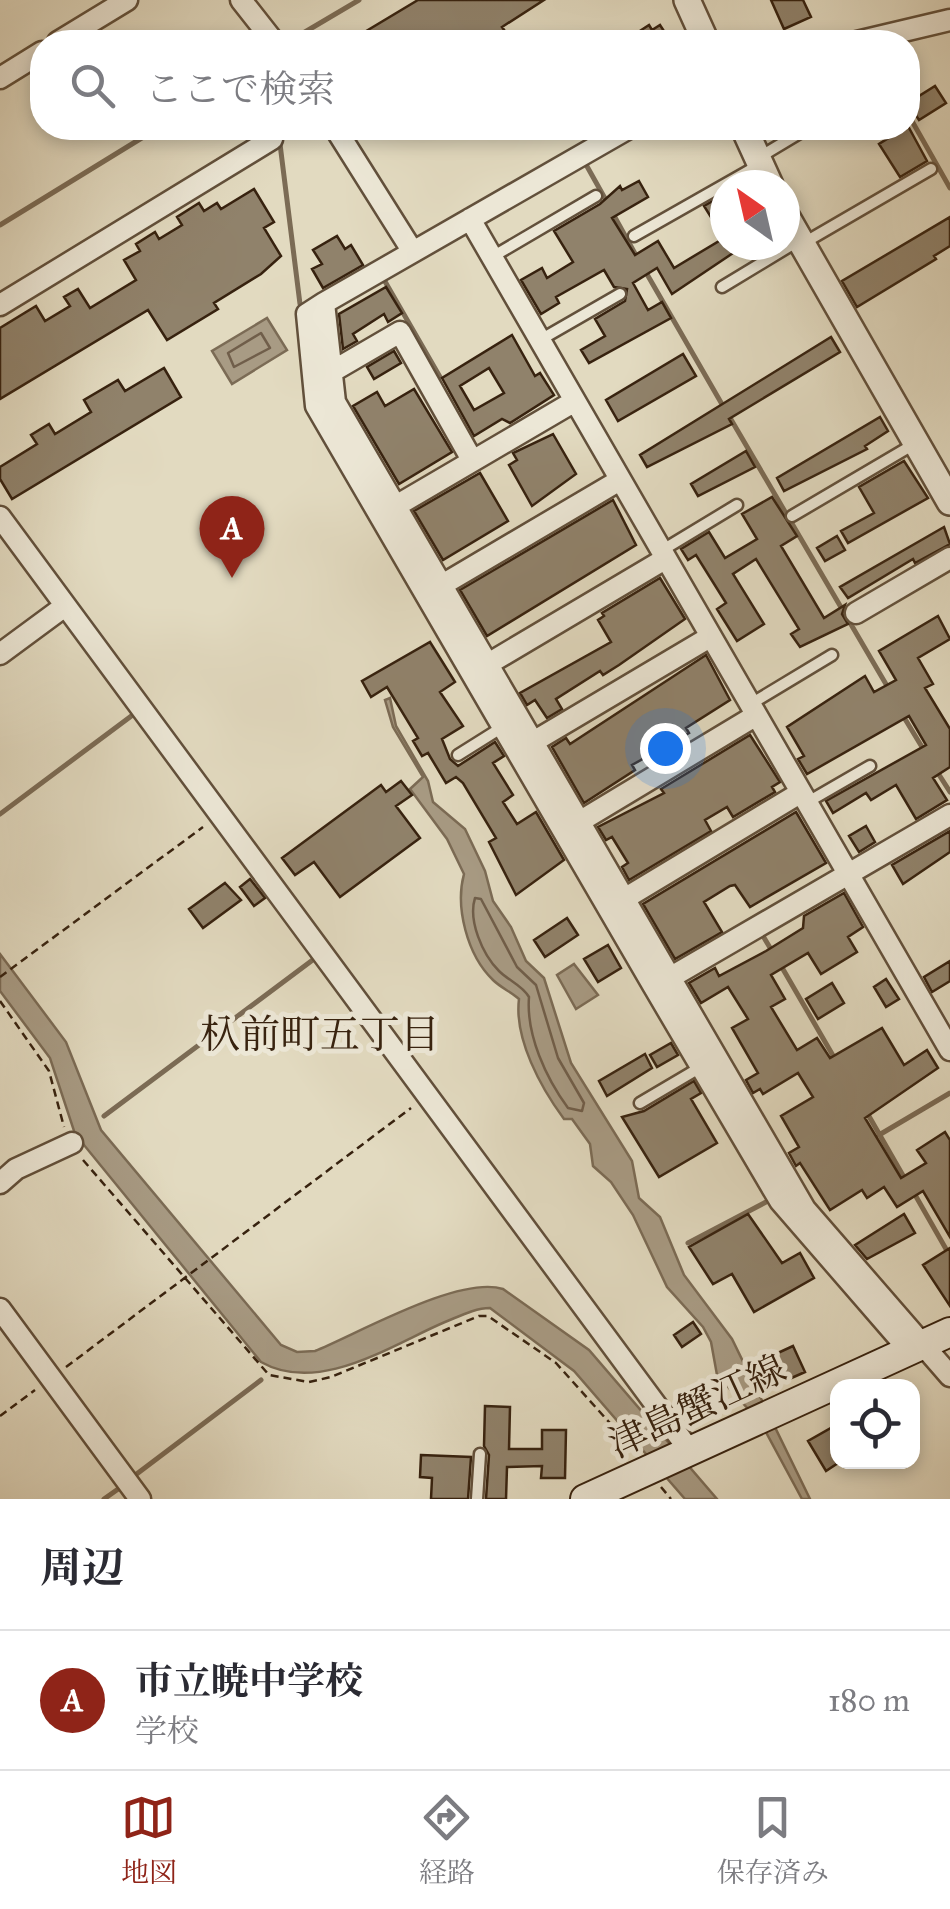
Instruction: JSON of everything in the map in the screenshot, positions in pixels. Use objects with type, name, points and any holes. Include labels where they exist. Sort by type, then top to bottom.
[{"type":"main road","name":"津島蟹江線","points":[[584,1499],[950,1332]]},
{"type":"street","points":[[78,30],[127,0]]},
{"type":"street","points":[[241,0],[265,30]]},
{"type":"street","points":[[687,0],[701,30]]},
{"type":"street","points":[[908,30],[950,20]]},
{"type":"street","points":[[0,78],[30,59]]},
{"type":"street","points":[[0,305],[270,140]]},
{"type":"street","points":[[343,140],[414,252]]},
{"type":"street","points":[[608,140],[307,314],[316,406],[501,728],[805,1208],[917,1348]]},
{"type":"street","points":[[749,140],[762,169]]},
{"type":"street","points":[[470,219],[950,1050]]},
{"type":"street","points":[[800,243],[948,492]]},
{"type":"street","points":[[324,304],[336,402],[624,899],[701,1067],[780,1201],[917,1348],[950,1376]]},
{"type":"street","points":[[334,371],[400,332],[472,460]]},
{"type":"street","points":[[396,506],[575,401]]},
{"type":"street","points":[[442,586],[620,480]]},
{"type":"street","points":[[0,517],[429,1095],[686,1452]]},
{"type":"street","points":[[488,664],[663,555]]},
{"type":"street","points":[[856,613],[950,558]]},
{"type":"street","points":[[0,654],[65,606]]},
{"type":"street","points":[[533,742],[710,637]]},
{"type":"street","points":[[580,822],[752,710]]},
{"type":"street","points":[[624,899],[803,798]]},
{"type":"street","points":[[662,983],[950,815]]},
{"type":"street","points":[[0,1183],[16,1170],[72,1142]]},
{"type":"street","points":[[0,1310],[140,1499]]},
{"type":"lane","points":[[634,236],[762,169],[795,140]]},
{"type":"lane","points":[[800,243],[931,169]]},
{"type":"lane","points":[[492,257],[596,196]]},
{"type":"lane","points":[[722,287],[770,260]]},
{"type":"lane","points":[[540,340],[620,294]]},
{"type":"lane","points":[[792,516],[916,443]]},
{"type":"lane","points":[[663,555],[737,506]]},
{"type":"lane","points":[[752,710],[832,655]]},
{"type":"lane","points":[[458,754],[501,728]]},
{"type":"lane","points":[[803,798],[870,766]]},
{"type":"lane","points":[[640,1104],[701,1067]]},
{"type":"lane","points":[[478,1499],[480,1454]]},
{"type":"path","points":[[0,977],[220,814]]},
{"type":"path","points":[[0,1001],[49,1071],[72,1142],[187,1274],[268,1376],[287,1381],[331,1377],[488,1316],[556,1363],[651,1468]]},
{"type":"path","points":[[0,1416],[429,1095]]},
{"type":"water","points":[[267,318],[287,350],[232,384],[212,351]]},
{"type":"water","points":[[390,698],[396,726],[428,781],[433,802],[465,829],[485,871],[493,901],[511,927],[526,961],[544,978],[571,1063],[632,1161],[639,1198],[660,1217],[684,1275],[732,1339],[810,1499],[802,1499],[761,1423],[717,1375],[711,1342],[703,1327],[667,1287],[633,1215],[611,1182],[593,1166],[590,1144],[572,1119],[564,1119],[538,1078],[521,1030],[519,999],[484,970],[470,944],[462,915],[464,874],[447,839],[410,789],[423,777],[393,727],[385,700]]},
{"type":"water","points":[[0,954],[66,1042],[101,1130],[281,1345],[297,1352],[315,1351],[436,1298],[484,1287],[503,1289],[589,1350],[717,1499],[685,1499],[574,1371],[490,1308],[468,1313],[330,1370],[283,1371],[261,1362],[75,1134],[50,1058],[0,991]]},
{"type":"water","points":[[574,964],[598,995],[576,1009],[557,975]]},
{"type":"building","points":[[418,0],[544,0],[502,27],[504,30],[368,30]]},
{"type":"building","points":[[771,0],[803,0],[811,17],[784,29]]},
{"type":"building","points":[[935,86],[946,103],[920,119],[920,95]]},
{"type":"building","points":[[885,140],[916,140],[927,161],[900,177],[879,144]]},
{"type":"building","points":[[639,181],[648,197],[612,218],[635,255],[658,241],[674,268],[710,246],[710,260],[723,260],[672,294],[657,268],[633,283],[648,310],[662,302],[671,318],[589,363],[581,350],[605,336],[595,319],[625,301],[627,289],[614,287],[604,270],[556,297],[559,303],[541,314],[521,280],[542,268],[547,278],[573,262],[554,231],[600,204],[620,186],[622,190]]},
{"type":"building","points":[[254,189],[274,222],[264,228],[281,256],[261,274],[214,303],[218,309],[167,340],[148,310],[0,399],[0,328],[36,306],[45,321],[70,306],[64,297],[78,289],[90,308],[136,280],[124,260],[140,251],[136,244],[155,232],[159,239],[182,225],[177,217],[199,203],[204,211],[217,203],[221,209]]},
{"type":"building","points":[[950,217],[950,246],[934,256],[936,259],[857,307],[842,281]]},
{"type":"building","points":[[337,236],[345,249],[351,245],[363,265],[323,288],[312,269],[322,264],[313,250]]},
{"type":"building","points":[[386,287],[402,313],[388,322],[384,314],[353,334],[357,341],[343,349],[339,314]]},
{"type":"building","points":[[512,335],[535,376],[540,373],[554,395],[510,423],[502,419],[474,436],[442,378]],"holes":[[[489,368],[504,393],[474,410],[460,386]]]},
{"type":"building","points":[[831,337],[840,352],[729,419],[732,424],[647,467],[640,455]]},
{"type":"building","points":[[394,351],[401,363],[374,379],[367,367]]},
{"type":"building","points":[[683,354],[696,376],[618,421],[606,400]]},
{"type":"building","points":[[164,368],[181,397],[12,499],[0,479],[0,467],[37,444],[31,435],[49,424],[55,434],[91,412],[84,400],[118,380],[125,391]]},
{"type":"building","points":[[414,389],[452,452],[399,484],[353,406],[377,392],[385,406]]},
{"type":"building","points":[[880,417],[888,431],[865,446],[867,449],[784,491],[777,478]]},
{"type":"building","points":[[553,434],[576,474],[532,506],[509,465],[517,460],[513,453]]},
{"type":"building","points":[[746,451],[755,467],[698,496],[691,484]]},
{"type":"building","points":[[904,461],[928,498],[848,543],[841,531],[874,513],[859,487]]},
{"type":"building","points":[[480,473],[508,521],[443,560],[414,511]]},
{"type":"building","points":[[772,497],[797,536],[781,546],[824,618],[845,605],[842,614],[848,624],[800,647],[791,634],[799,629],[756,559],[733,574],[764,624],[737,641],[717,609],[726,603],[696,555],[688,560],[681,549],[709,532],[725,558],[757,539],[742,514]]},
{"type":"building","points":[[613,500],[636,545],[487,636],[460,590]]},
{"type":"building","points":[[944,527],[950,544],[915,563],[913,559],[848,598],[840,587]]},
{"type":"building","points":[[837,536],[845,550],[825,561],[817,548]]},
{"type":"building","points":[[660,578],[685,619],[603,675],[600,671],[556,699],[562,709],[547,718],[535,700],[527,705],[520,693],[611,642],[598,620],[604,616],[602,613]]},
{"type":"building","points":[[938,616],[950,639],[918,658],[933,684],[925,688],[950,729],[950,767],[933,778],[947,800],[916,819],[896,785],[871,800],[866,793],[833,813],[826,801],[926,745],[909,716],[807,774],[798,759],[804,756],[787,727],[865,676],[874,692],[896,680],[879,651]]},
{"type":"building","points":[[430,642],[455,682],[440,692],[463,726],[442,739],[450,759],[458,766],[495,742],[504,756],[493,763],[513,795],[503,802],[517,824],[536,812],[564,860],[516,895],[489,842],[496,838],[463,783],[456,777],[446,783],[428,753],[422,756],[413,741],[418,738],[387,687],[371,697],[362,681]]},
{"type":"building","points":[[706,655],[730,700],[686,728],[689,733],[632,765],[635,770],[584,803],[552,747],[566,738],[570,744]]},
{"type":"building","points":[[750,735],[780,782],[772,787],[775,792],[733,817],[727,807],[705,820],[711,831],[629,880],[622,867],[628,863],[612,837],[606,840],[598,827],[664,793],[661,789]]},
{"type":"building","points":[[401,781],[412,795],[396,806],[420,838],[340,897],[314,862],[295,875],[282,858],[381,785],[386,792]]},
{"type":"building","points":[[796,812],[826,863],[750,907],[735,885],[704,902],[722,932],[675,959],[643,904]]},
{"type":"building","points":[[866,826],[875,842],[859,852],[849,836]]},
{"type":"building","points":[[950,831],[950,852],[903,884],[892,865]]},
{"type":"building","points":[[250,879],[265,898],[254,906],[240,887]]},
{"type":"building","points":[[225,883],[241,900],[203,928],[189,909]]},
{"type":"building","points":[[844,893],[863,927],[848,937],[857,952],[821,974],[808,953],[771,975],[785,999],[771,1007],[797,1050],[817,1038],[830,1058],[882,1028],[904,1065],[927,1050],[938,1068],[865,1118],[901,1178],[926,1163],[917,1150],[945,1132],[950,1140],[950,1237],[923,1191],[897,1207],[884,1187],[867,1198],[862,1190],[830,1210],[800,1163],[796,1166],[789,1153],[799,1147],[781,1116],[813,1097],[798,1073],[763,1094],[760,1089],[753,1093],[746,1080],[758,1073],[732,1028],[748,1019],[728,987],[701,1003],[689,983],[715,968],[719,976],[766,951],[803,928],[804,916]]},
{"type":"building","points":[[567,918],[578,935],[545,957],[534,940]]},
{"type":"building","points":[[608,945],[621,968],[598,982],[584,959]]},
{"type":"building","points":[[950,961],[950,981],[932,992],[924,977]]},
{"type":"building","points":[[886,979],[899,999],[886,1007],[874,987]]},
{"type":"building","points":[[832,983],[844,1003],[818,1019],[806,999]]},
{"type":"building","points":[[671,1043],[678,1055],[657,1067],[650,1055]]},
{"type":"building","points":[[645,1054],[652,1068],[607,1096],[599,1081]]},
{"type":"building","points":[[694,1081],[701,1093],[691,1099],[717,1143],[659,1177],[622,1117],[644,1111]]},
{"type":"building","points":[[748,1214],[782,1263],[800,1253],[814,1278],[754,1312],[732,1274],[713,1284],[689,1247]]},
{"type":"building","points":[[904,1214],[915,1233],[867,1259],[855,1245]]},
{"type":"building","points":[[950,1248],[950,1306],[923,1265]]},
{"type":"building","points":[[693,1322],[701,1334],[682,1347],[674,1335]]},
{"type":"building","points":[[793,1346],[805,1372],[778,1384],[767,1358]]},
{"type":"building","points":[[485,1406],[510,1407],[509,1449],[542,1449],[542,1430],[566,1430],[565,1478],[541,1478],[542,1466],[507,1467],[506,1499],[486,1499],[489,1455],[484,1446]]},
{"type":"building","points":[[830,1429],[830,1468],[826,1471],[808,1441]]},
{"type":"building","points":[[421,1455],[471,1457],[468,1499],[431,1499],[432,1478],[420,1477]]},
{"type":"waterway","points":[[308,30],[359,0]]},
{"type":"waterway","points":[[920,135],[950,188]]},
{"type":"waterway","points":[[0,225],[138,140]]},
{"type":"waterway","points":[[280,140],[300,304]]},
{"type":"waterway","points":[[584,161],[607,202]]},
{"type":"waterway","points":[[612,212],[638,259]]},
{"type":"waterway","points":[[644,269],[723,406]]},
{"type":"waterway","points":[[383,278],[440,377]]},
{"type":"waterway","points":[[729,416],[890,691]]},
{"type":"waterway","points":[[0,814],[134,714]]},
{"type":"waterway","points":[[902,714],[925,752]]},
{"type":"waterway","points":[[936,770],[950,792]]},
{"type":"waterway","points":[[763,936],[772,951]]},
{"type":"waterway","points":[[104,1116],[314,959]]},
{"type":"waterway","points":[[780,964],[835,1059]]},
{"type":"waterway","points":[[879,1135],[950,1093]]},
{"type":"waterway","points":[[866,1111],[905,1179]]},
{"type":"waterway","points":[[914,1193],[950,1256]]},
{"type":"waterway","points":[[688,1243],[766,1202]]},
{"type":"waterway","points":[[134,1476],[261,1380]]},
{"type":"waterway","points":[[104,1499],[121,1487]]},
{"type":"place","name":"市立暁中学校","points":[[232,578]]},
{"type":"district","name":"杁前町五丁目","points":[[320,1034]]}]
